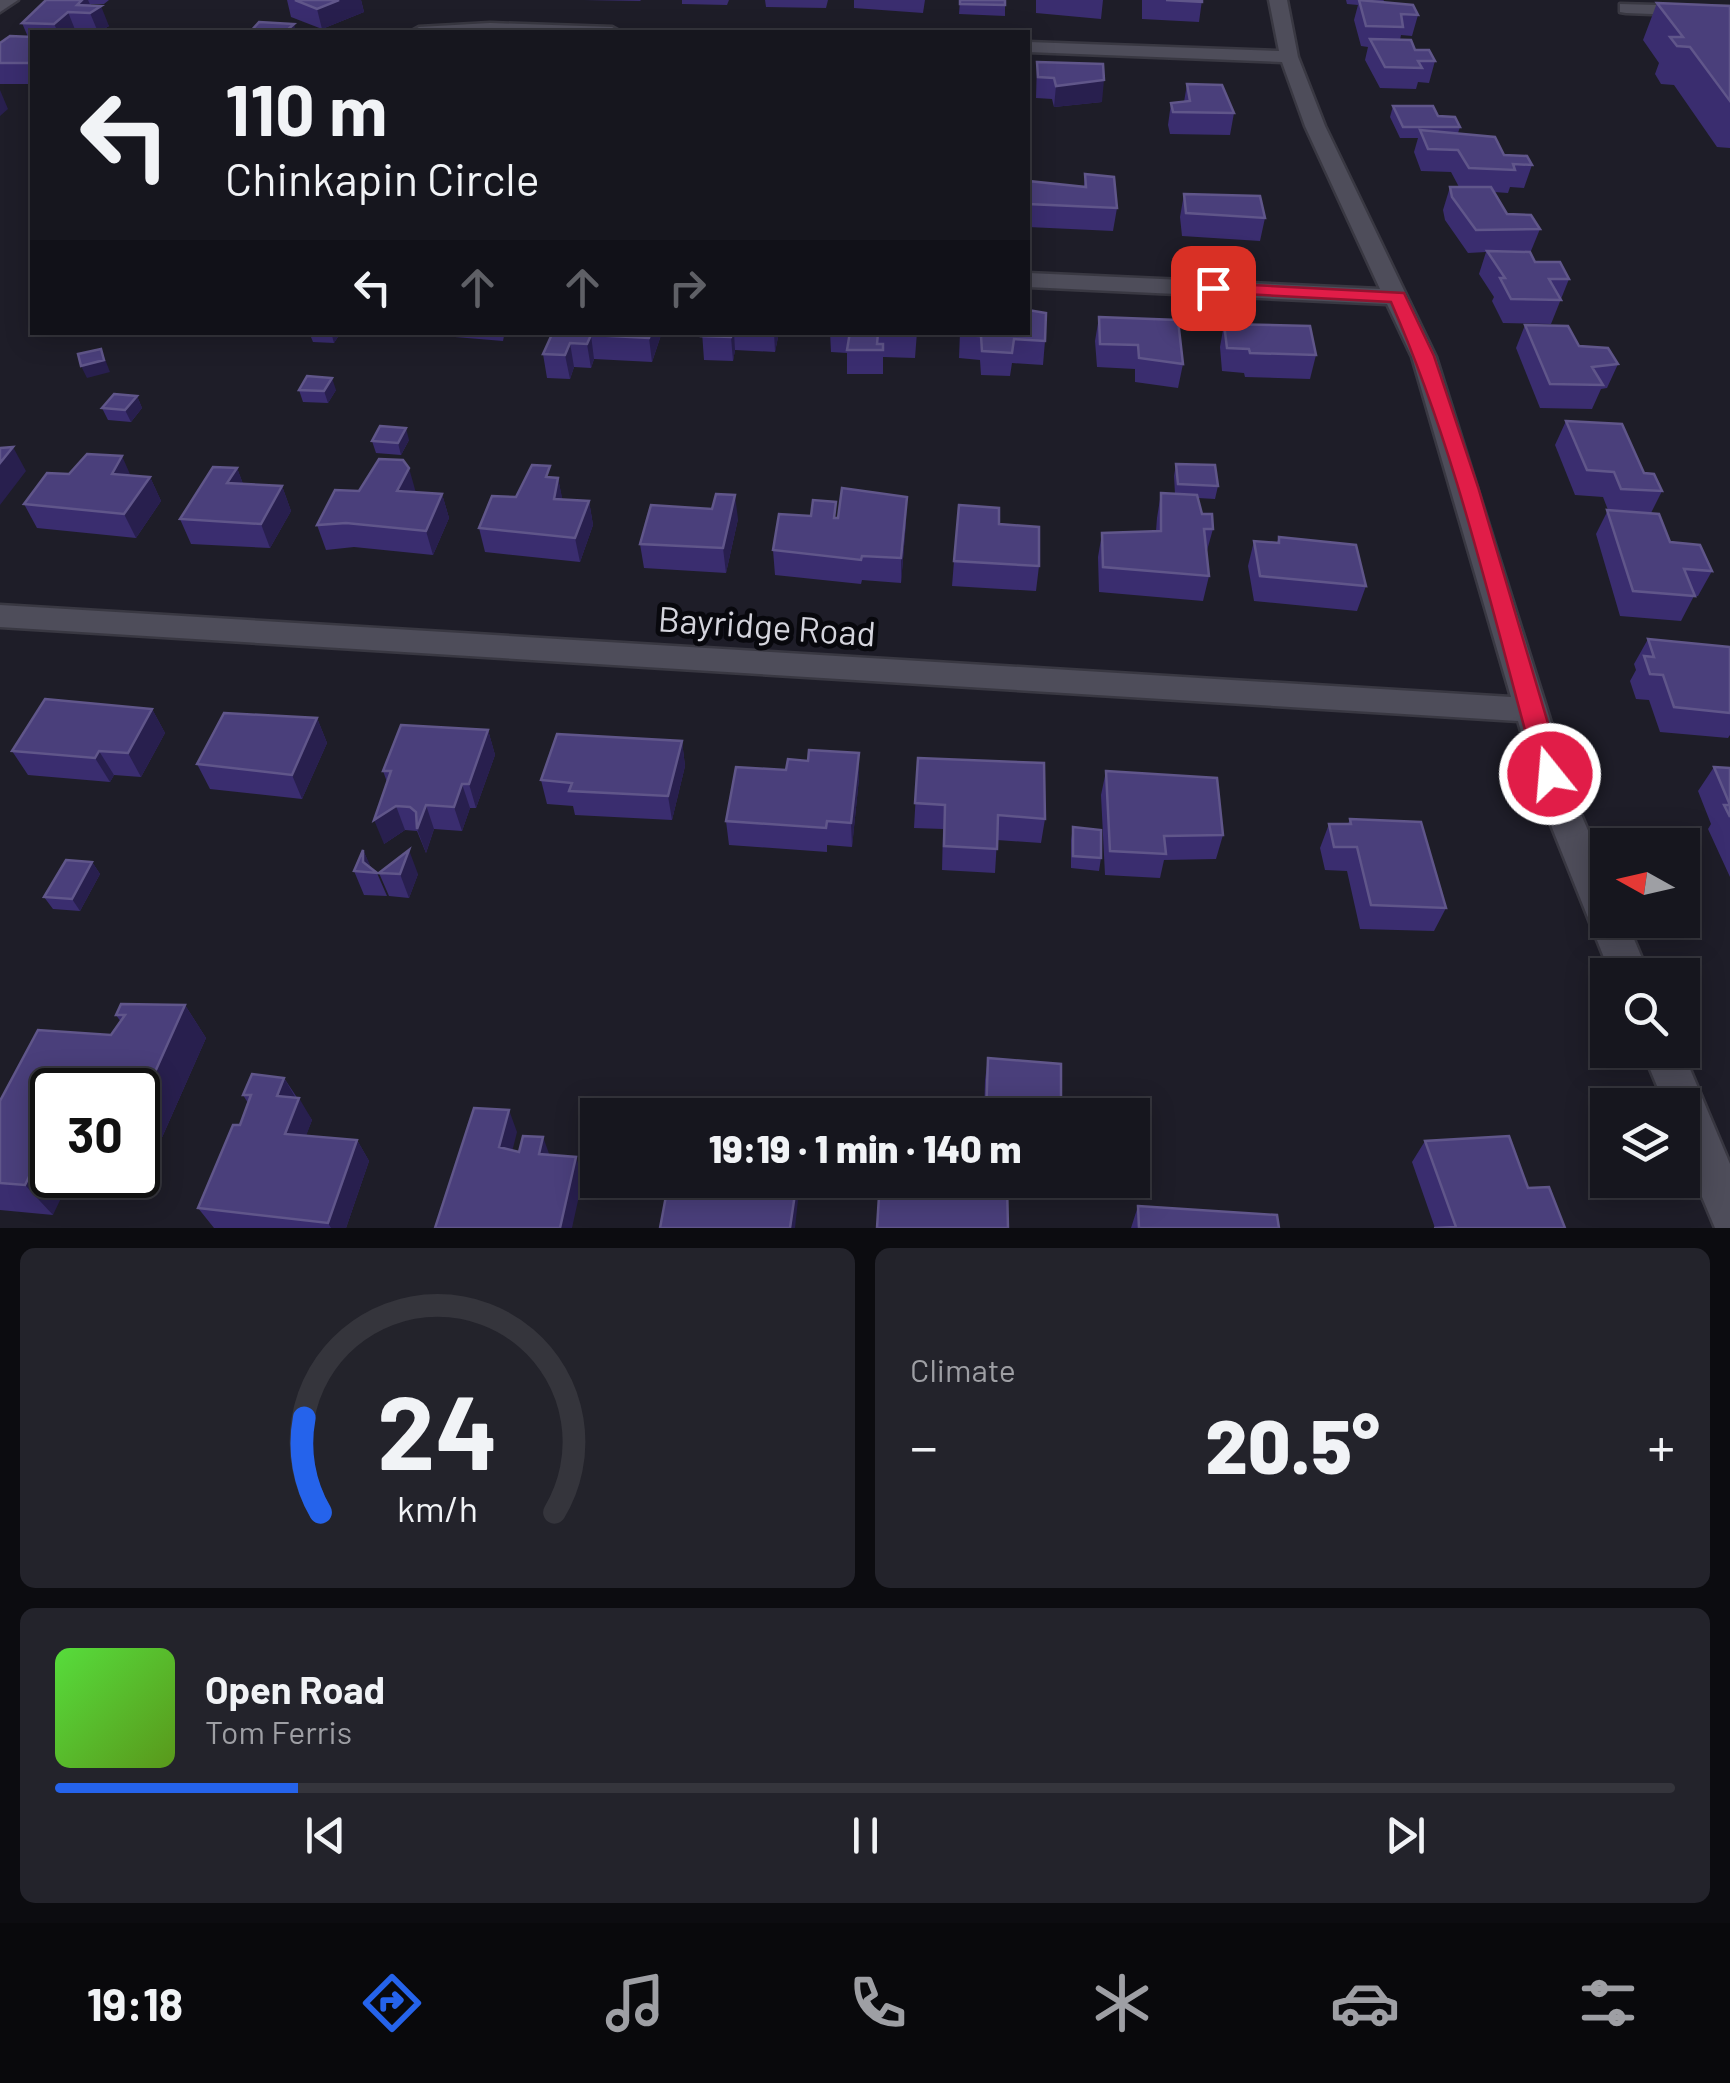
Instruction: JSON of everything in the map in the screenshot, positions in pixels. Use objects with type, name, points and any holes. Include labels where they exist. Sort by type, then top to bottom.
[{"type":"street","points":[[0,7],[9,0]]},
{"type":"street","points":[[1278,0],[1289,57],[1314,126],[1424,356],[1467,487],[1560,806],[1623,958]]},
{"type":"street","points":[[1626,8],[1730,12]]},
{"type":"street","points":[[436,30],[533,30]]},
{"type":"street","points":[[1030,48],[1289,57]]},
{"type":"street","points":[[1030,280],[1398,297]]},
{"type":"street","name":"Bayridge Road","points":[[0,616],[1530,710]]},
{"type":"street","points":[[1669,1068],[1730,1214]]},
{"type":"building","points":[[46,0],[82,0],[77,5],[101,6],[90,13],[68,12],[54,24],[22,23]]},
{"type":"building","points":[[295,0],[339,0],[317,9]]},
{"type":"building","points":[[960,0],[1005,0],[1005,5],[960,4]]},
{"type":"building","points":[[1359,0],[1413,5],[1418,15],[1401,14],[1403,27],[1366,26]]},
{"type":"building","points":[[1657,3],[1730,6],[1730,101],[1690,47],[1677,46],[1670,37],[1683,37]]},
{"type":"building","points":[[259,22],[294,24],[287,30],[252,30]]},
{"type":"building","points":[[10,36],[30,37],[30,62],[0,63],[0,43]]},
{"type":"building","points":[[1370,39],[1411,40],[1415,50],[1429,50],[1435,61],[1418,61],[1422,68],[1385,67]]},
{"type":"building","points":[[1037,62],[1103,64],[1104,80],[1056,86],[1054,78],[1038,77]]},
{"type":"building","points":[[1187,84],[1222,85],[1234,113],[1173,112],[1171,103],[1190,101]]},
{"type":"building","points":[[1393,106],[1433,106],[1438,116],[1455,117],[1460,127],[1403,127]]},
{"type":"building","points":[[1420,130],[1495,137],[1504,155],[1527,156],[1532,165],[1513,164],[1515,170],[1469,168],[1458,150],[1428,149]]},
{"type":"building","points":[[1085,174],[1114,177],[1117,208],[1030,204],[1030,181],[1086,187]]},
{"type":"building","points":[[1450,187],[1491,187],[1507,214],[1531,215],[1540,229],[1476,230],[1452,197]]},
{"type":"building","points":[[1184,194],[1260,196],[1265,218],[1186,213]]},
{"type":"building","points":[[1487,251],[1530,252],[1535,262],[1560,262],[1569,279],[1549,279],[1561,300],[1511,299],[1500,278],[1505,278]]},
{"type":"building","points":[[1030,310],[1046,313],[1045,341],[1014,339],[1012,353],[982,351],[981,336],[960,335],[1030,335]]},
{"type":"building","points":[[1099,317],[1178,320],[1183,364],[1139,358],[1138,345],[1100,344]]},
{"type":"building","points":[[1224,324],[1310,326],[1316,355],[1250,353],[1249,349],[1227,348]]},
{"type":"building","points":[[1525,325],[1568,326],[1579,346],[1608,348],[1618,364],[1592,367],[1603,385],[1550,384]]},
{"type":"building","points":[[552,335],[591,335],[587,344],[570,343],[565,355],[543,354]]},
{"type":"building","points":[[591,335],[650,335],[649,338]]},
{"type":"building","points":[[850,335],[878,335],[877,344],[883,344],[883,350],[847,350]]},
{"type":"building","points":[[101,349],[104,360],[81,366],[78,354]]},
{"type":"building","points":[[307,376],[332,378],[324,391],[299,390]]},
{"type":"building","points":[[114,394],[137,396],[125,410],[102,408]]},
{"type":"building","points":[[1566,421],[1622,424],[1644,473],[1654,474],[1662,491],[1621,489],[1614,472],[1587,470]]},
{"type":"building","points":[[380,426],[406,428],[398,443],[372,441]]},
{"type":"building","points":[[13,447],[0,463],[0,448]]},
{"type":"building","points":[[87,454],[122,456],[112,474],[150,477],[124,514],[24,504],[47,473],[69,474]]},
{"type":"building","points":[[379,459],[403,460],[409,468],[397,491],[442,494],[426,531],[346,523],[317,525],[335,490],[359,491]]},
{"type":"building","points":[[1176,464],[1215,465],[1218,486],[1178,484]]},
{"type":"building","points":[[532,465],[550,466],[546,477],[558,478],[554,499],[589,501],[575,538],[479,528],[492,496],[516,497]]},
{"type":"building","points":[[213,467],[237,468],[227,483],[282,486],[261,524],[180,519]]},
{"type":"building","points":[[842,488],[907,497],[901,558],[862,556],[861,560],[773,550],[779,514],[811,516],[813,500],[836,502],[834,518],[838,518]]},
{"type":"building","points":[[1161,493],[1197,495],[1202,514],[1212,514],[1213,529],[1204,529],[1209,576],[1103,567],[1102,533],[1161,531]]},
{"type":"building","points":[[716,494],[735,495],[723,548],[640,544],[651,505],[712,509]]},
{"type":"building","points":[[959,505],[999,508],[999,524],[1039,527],[1039,566],[954,561]]},
{"type":"building","points":[[1607,510],[1659,514],[1670,542],[1700,545],[1712,571],[1684,569],[1695,596],[1633,591]]},
{"type":"building","points":[[1279,537],[1356,545],[1366,586],[1260,576],[1254,541],[1279,543]]},
{"type":"building","points":[[1648,639],[1730,647],[1730,713],[1674,707],[1663,675],[1650,674],[1644,656],[1654,657]]},
{"type":"building","points":[[45,699],[152,709],[128,753],[99,751],[95,758],[12,751]]},
{"type":"building","points":[[224,713],[317,718],[292,775],[197,764]]},
{"type":"building","points":[[401,725],[488,730],[469,784],[462,784],[454,807],[426,805],[417,829],[416,812],[410,807],[396,806],[374,820],[391,771],[383,771]]},
{"type":"building","points":[[557,734],[682,741],[668,796],[569,791],[572,783],[541,780]]},
{"type":"building","points":[[809,750],[859,753],[851,823],[827,821],[826,828],[726,821],[736,767],[786,770],[788,759],[808,761]]},
{"type":"building","points":[[918,758],[1044,763],[1045,819],[998,815],[997,849],[944,846],[945,805],[915,803]]},
{"type":"building","points":[[1714,767],[1730,768],[1730,805]]},
{"type":"building","points":[[1106,771],[1217,778],[1223,835],[1164,836],[1166,854],[1110,851]]},
{"type":"building","points":[[1350,819],[1421,822],[1446,908],[1371,905],[1357,847],[1334,847],[1329,824],[1351,824]]},
{"type":"building","points":[[1073,827],[1101,830],[1101,858],[1073,856]]},
{"type":"building","points":[[363,850],[363,862],[377,873],[354,871]]},
{"type":"building","points":[[409,850],[400,874],[379,873]]},
{"type":"building","points":[[66,860],[92,862],[72,899],[44,897]]},
{"type":"building","points":[[121,1004],[185,1005],[157,1068],[30,1068],[30,1175],[25,1185],[0,1183],[0,1101],[38,1030],[111,1035],[125,1015],[116,1015]]},
{"type":"building","points":[[988,1058],[1061,1064],[1061,1098],[987,1098]]},
{"type":"building","points":[[252,1074],[284,1078],[277,1096],[299,1098],[285,1134],[357,1140],[328,1223],[198,1208],[233,1125],[240,1125],[251,1095],[243,1095]]},
{"type":"building","points":[[474,1108],[509,1110],[499,1147],[519,1152],[523,1136],[543,1137],[539,1154],[576,1157],[560,1228],[435,1228]]},
{"type":"building","points":[[1509,1136],[1528,1188],[1549,1187],[1565,1228],[1434,1228],[1456,1227],[1425,1141]]},
{"type":"building","points":[[666,1198],[794,1198],[790,1228],[660,1228]]},
{"type":"building","points":[[879,1198],[1007,1198],[1008,1228],[877,1228]]},
{"type":"building","points":[[1138,1206],[1277,1215],[1279,1228],[1139,1228]]},
{"type":"route","points":[[1213,288],[1398,297],[1424,356],[1467,487],[1550,774]]}]
